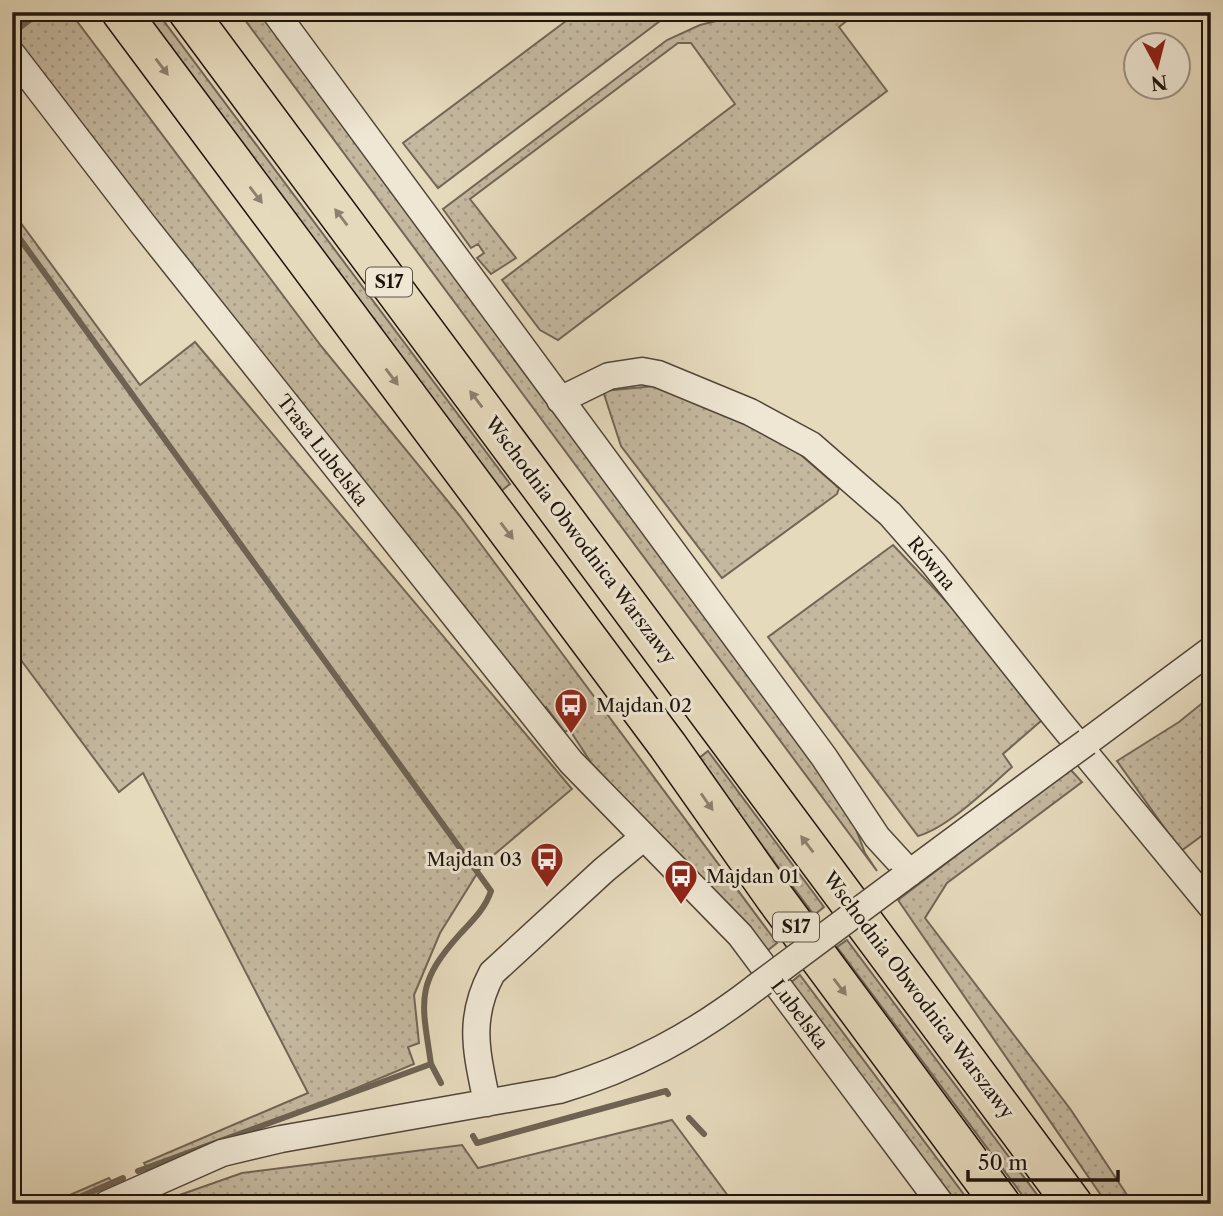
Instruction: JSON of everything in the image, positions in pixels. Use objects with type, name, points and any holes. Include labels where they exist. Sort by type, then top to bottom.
[{"type":"highway","name":"S17","points":[[121,12],[668,746],[775,898],[1001,1204]]},
{"type":"highway","name":"Wschodnia Obwodnica Warszawy","points":[[188,12],[1073,1204]]},
{"type":"street","points":[[275,12],[824,757],[905,877]]},
{"type":"street","name":"Trasa Lubelska","points":[[12,54],[142,223],[571,762],[645,837]]},
{"type":"street","name":"Równa","points":[[560,400],[609,376],[625,372],[658,374],[750,412],[811,445],[890,514],[1211,906]]},
{"type":"street","points":[[107,1204],[222,1153],[281,1139],[559,1090],[629,1066],[692,1034],[1211,650]]},
{"type":"street","points":[[487,1103],[475,1026],[482,993],[492,973],[596,877],[645,837]]},
{"type":"street","name":"Lubelska","points":[[645,837],[747,944],[940,1204]]},
{"type":"shaded area","points":[[12,12],[70,12],[321,346],[460,516],[777,943],[767,951],[592,764],[569,729],[565,732],[546,707],[541,711],[37,73],[12,39]]},
{"type":"shaded area","points":[[143,12],[157,12],[510,484],[500,492]]},
{"type":"shaded area","points":[[239,12],[264,12],[814,764],[854,824],[865,853],[877,871]]},
{"type":"shaded area","points":[[578,12],[672,12],[438,188],[403,143]]},
{"type":"shaded area","points":[[752,12],[858,12],[839,27],[887,91],[558,340],[540,330],[502,280],[735,104],[691,43],[678,43],[470,199],[516,258],[491,274],[477,258],[484,253],[478,244],[471,248],[443,209],[667,40],[700,25]]},
{"type":"shaded area","points":[[12,211],[140,385],[195,342],[572,789],[483,864],[440,933],[414,995],[419,1043],[408,1047],[414,1064],[151,1174],[144,1163],[308,1093],[143,773],[119,792],[12,648]]},
{"type":"shaded area","points":[[655,386],[724,412],[786,442],[839,488],[837,494],[722,578],[621,446],[603,391]]},
{"type":"shaded area","points":[[893,545],[977,634],[1042,720],[1003,754],[1012,767],[955,816],[918,836],[768,637]]},
{"type":"shaded area","points":[[1211,696],[1211,829],[1181,851],[1117,761],[1179,722]]},
{"type":"shaded area","points":[[708,751],[824,907],[814,915],[698,759]]},
{"type":"shaded area","points":[[1070,769],[1082,782],[947,883],[925,918],[1071,1110],[1133,1204],[1107,1204],[898,900]]},
{"type":"shaded area","points":[[847,940],[1044,1204],[1029,1204],[837,947]]},
{"type":"shaded area","points":[[800,975],[971,1204],[952,1204],[789,984]]},
{"type":"shaded area","points":[[672,1120],[734,1204],[154,1204],[242,1173],[462,1145],[478,1168]]},
{"type":"shaded area","points":[[109,1178],[117,1188],[80,1204],[49,1204]]},
{"type":"waterway","points":[[15,31],[40,12]]},
{"type":"waterway","points":[[12,228],[491,891],[478,914],[445,952],[428,981],[424,1009],[431,1064]]},
{"type":"waterway","points":[[138,1171],[431,1064],[441,1083]]},
{"type":"waterway","points":[[473,1136],[477,1143],[666,1091],[668,1094]]},
{"type":"waterway","points":[[689,1118],[704,1134]]},
{"type":"waterway","points":[[64,1204],[123,1178]]},
{"type":"place","name":"Majdan 02","points":[[571,735]]},
{"type":"place","name":"Majdan 03","points":[[547,889]]},
{"type":"place","name":"Majdan 01","points":[[681,906]]}]
